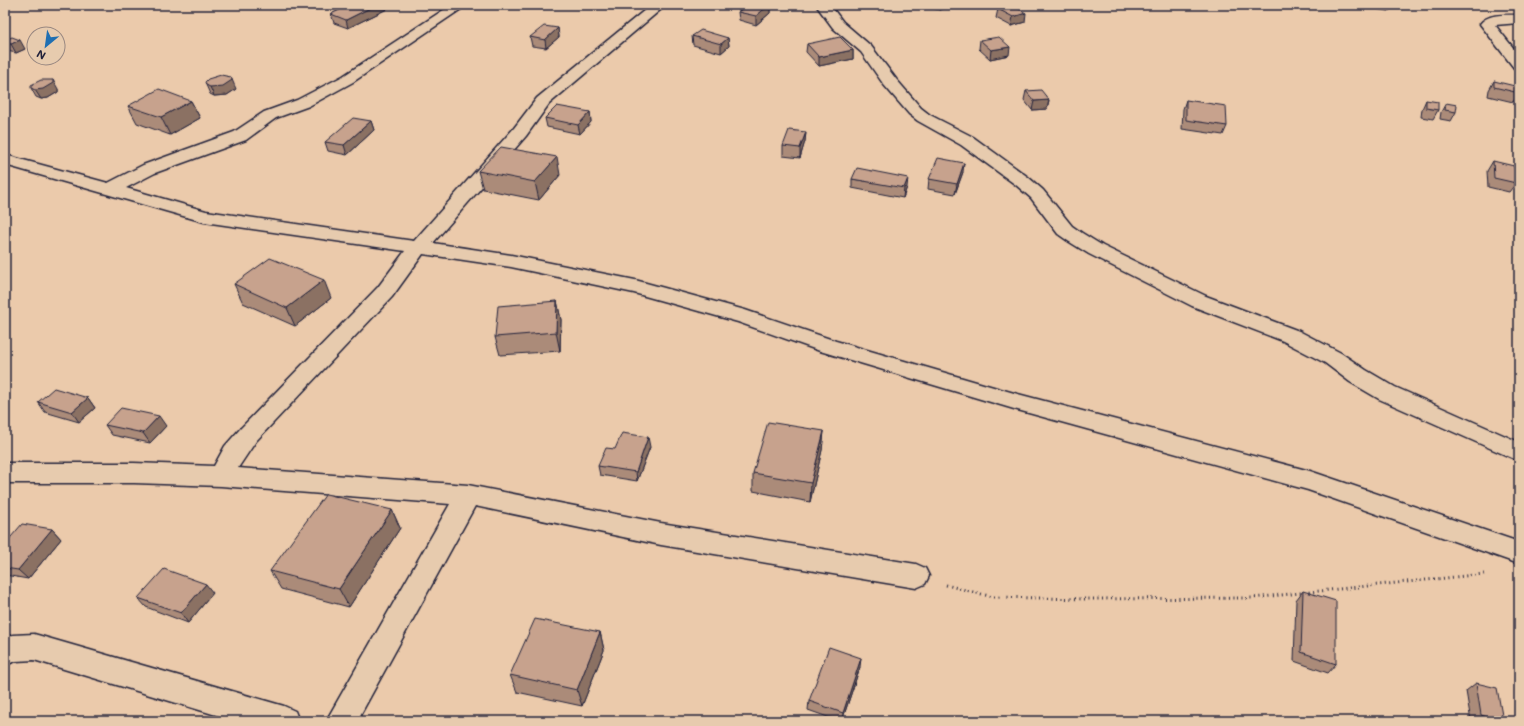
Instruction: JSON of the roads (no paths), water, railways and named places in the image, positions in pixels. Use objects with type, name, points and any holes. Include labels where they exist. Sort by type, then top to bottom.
[{"type":"street","points":[[108,190],[149,170],[240,136],[270,115],[303,103],[348,79],[460,5]]},
{"type":"street","points":[[221,476],[234,454],[248,435],[385,292],[418,248],[520,132],[543,101],[659,5]]},
{"type":"street","points":[[823,5],[838,25],[866,49],[890,82],[915,111],[924,118],[968,141],[1022,181],[1036,194],[1065,230],[1075,237],[1096,250],[1200,301],[1291,336],[1333,358],[1358,376],[1388,393],[1519,452]]},
{"type":"street","points":[[1519,19],[1495,20],[1487,24],[1519,65]]},
{"type":"street","points":[[5,160],[204,216],[418,248],[512,260],[635,287],[745,317],[828,346],[1014,401],[1310,480],[1519,553]]},
{"type":"street","points":[[5,473],[134,473],[221,476],[468,495],[661,534],[916,576]]},
{"type":"street","points":[[340,721],[468,495]]},
{"type":"street","points":[[5,652],[13,648],[34,647],[284,721]]}]
